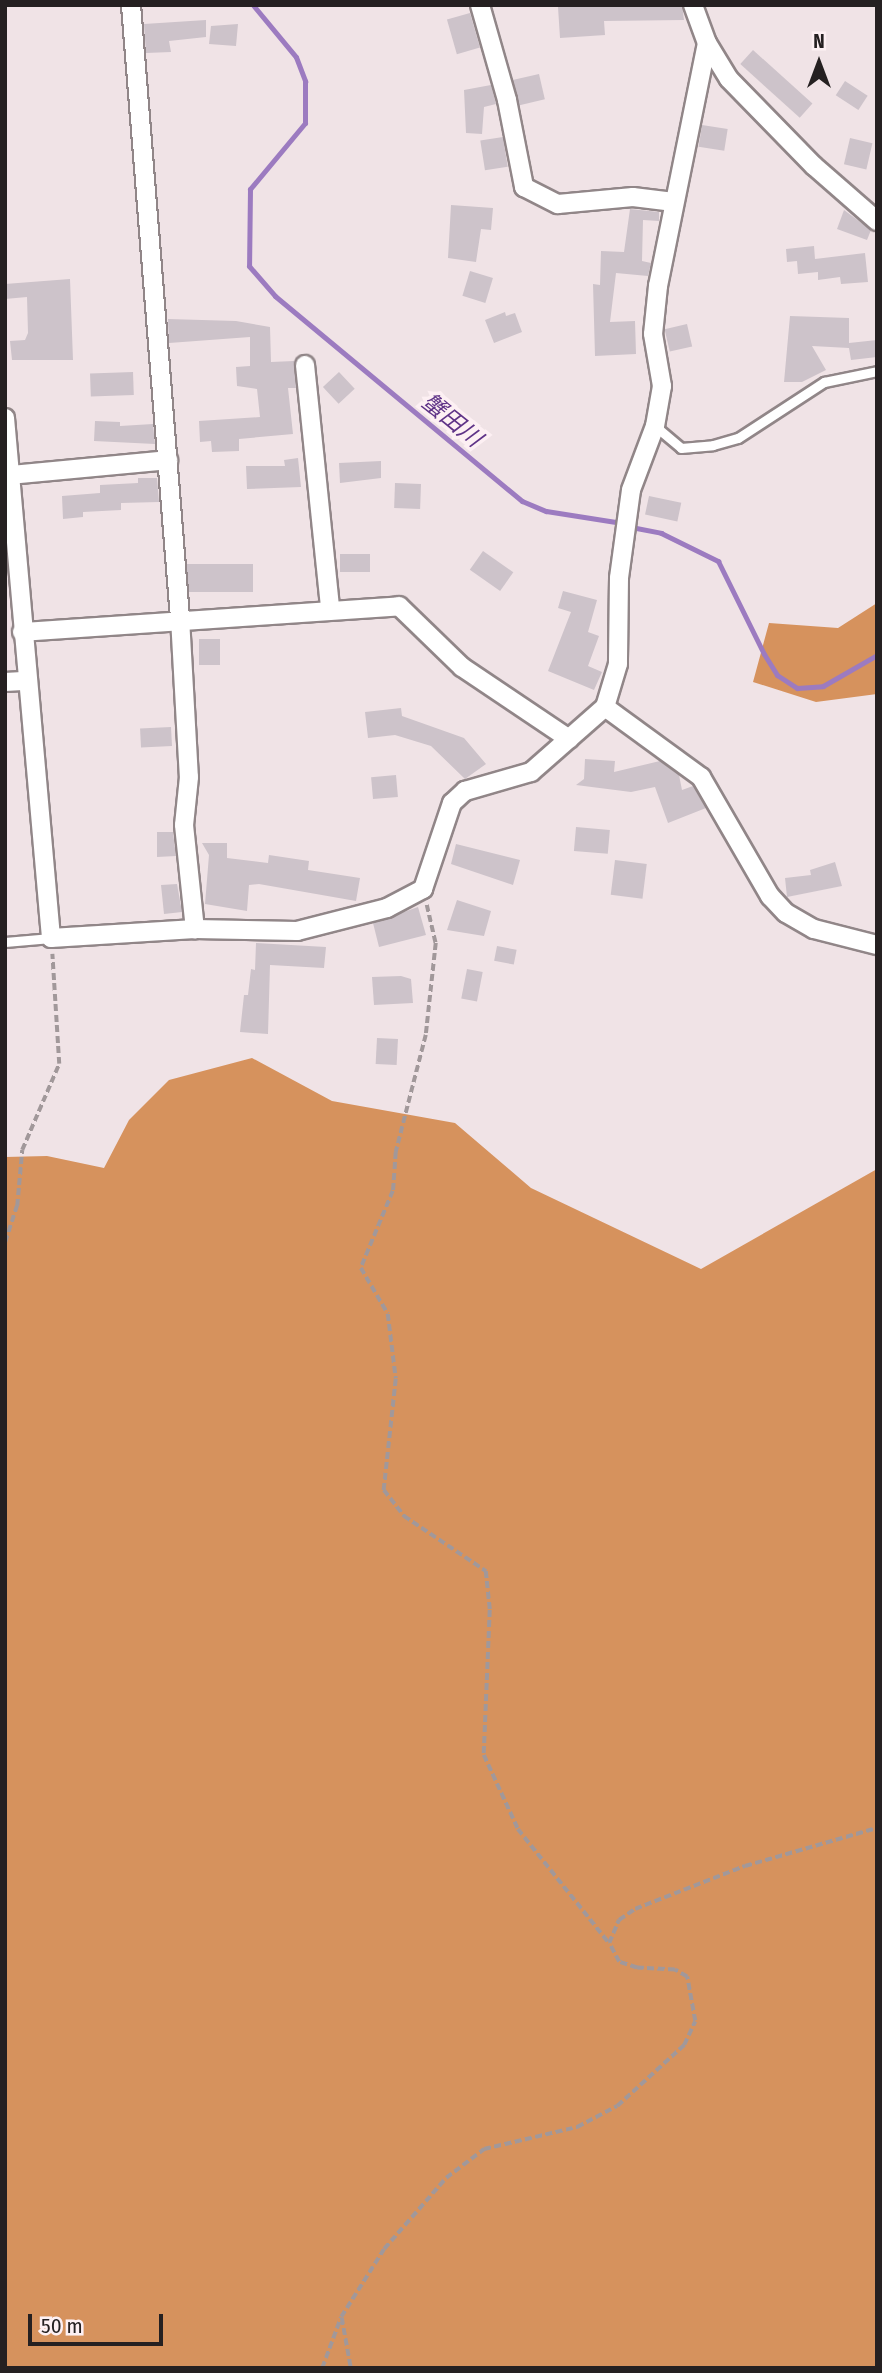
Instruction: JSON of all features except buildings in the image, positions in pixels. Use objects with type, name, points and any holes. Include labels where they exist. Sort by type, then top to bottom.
[{"type":"street","points":[[131,5],[180,618],[189,777],[184,825],[195,929]]},
{"type":"street","points":[[480,5],[507,100],[524,187],[558,204],[633,197],[672,202]]},
{"type":"street","points":[[693,5],[707,43],[729,79],[814,166],[877,221]]},
{"type":"street","points":[[5,418],[10,475],[12,587],[22,632],[51,938],[195,929],[297,931],[387,908],[424,889],[452,803],[465,791],[531,772],[605,707],[618,664],[626,526],[631,490],[655,426],[662,386],[653,334],[672,202],[707,43]]},
{"type":"street","points":[[305,365],[330,607]]},
{"type":"street","points":[[10,475],[168,460]]},
{"type":"street","points":[[22,632],[330,607],[399,606],[462,667],[569,739]]},
{"type":"street","points":[[5,682],[27,681]]},
{"type":"street","points":[[605,707],[701,777],[770,896],[786,913],[814,929],[877,945]]},
{"type":"lane","points":[[655,426],[681,448],[713,445],[738,438],[824,382],[877,370]]},
{"type":"lane","points":[[5,942],[51,938]]},
{"type":"path","points":[[322,2368],[341,2317],[384,2249],[446,2178],[484,2149],[577,2127],[617,2106],[684,2045],[695,2021],[687,1977],[675,1970],[637,1968],[619,1962],[609,1943],[518,1829],[498,1795],[484,1755],[491,1610],[485,1571],[404,1516],[384,1490],[396,1379],[388,1314],[360,1268],[393,1191],[396,1152],[426,1035],[436,943],[424,889]]},
{"type":"path","points":[[5,1242],[17,1206],[22,1150],[59,1064],[51,938]]},
{"type":"path","points":[[609,1943],[619,1920],[635,1909],[745,1866],[877,1828]]},
{"type":"path","points":[[341,2317],[351,2368]]},
{"type":"shaded area","points":[[877,603],[877,694],[816,702],[753,682],[769,623],[838,628]]},
{"type":"shaded area","points":[[252,1058],[332,1101],[455,1123],[531,1188],[701,1269],[877,1169],[877,2368],[5,2368],[5,1157],[47,1156],[104,1168],[129,1120],[169,1080]]},
{"type":"waterway","name":"蟹田川","points":[[253,5],[296,57],[305,81],[305,123],[250,189],[249,266],[275,296],[522,501],[546,511],[622,523]]},
{"type":"waterway","name":"蟹田川","points":[[631,527],[661,533],[718,561],[777,675],[797,688],[823,686],[877,655]]}]
